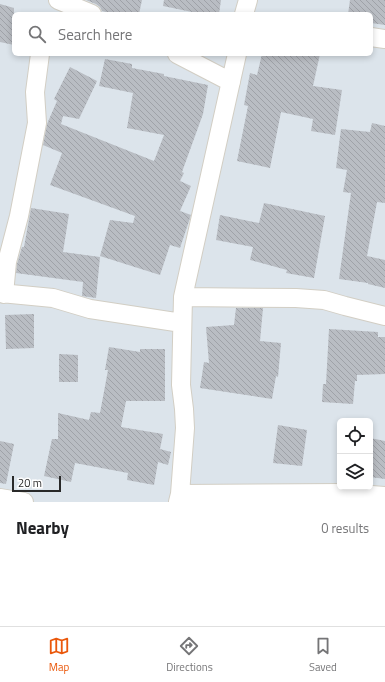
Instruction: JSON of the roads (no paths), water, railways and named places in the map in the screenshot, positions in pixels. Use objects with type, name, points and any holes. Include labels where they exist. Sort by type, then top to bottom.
[{"type":"street","points":[[53,12],[58,0],[87,12]]},
{"type":"street","points":[[245,12],[248,0]]},
{"type":"street","points":[[373,37],[385,39]]},
{"type":"street","points":[[40,56],[35,92],[37,123],[19,216],[7,262],[2,293],[53,298],[90,309],[182,323]]},
{"type":"street","points":[[181,56],[231,82]]},
{"type":"street","points":[[237,56],[183,297],[181,385],[186,428],[179,498],[345,493],[385,496]]},
{"type":"street","points":[[183,297],[296,298],[324,300],[385,316]]},
{"type":"street","points":[[0,498],[24,502]]}]
